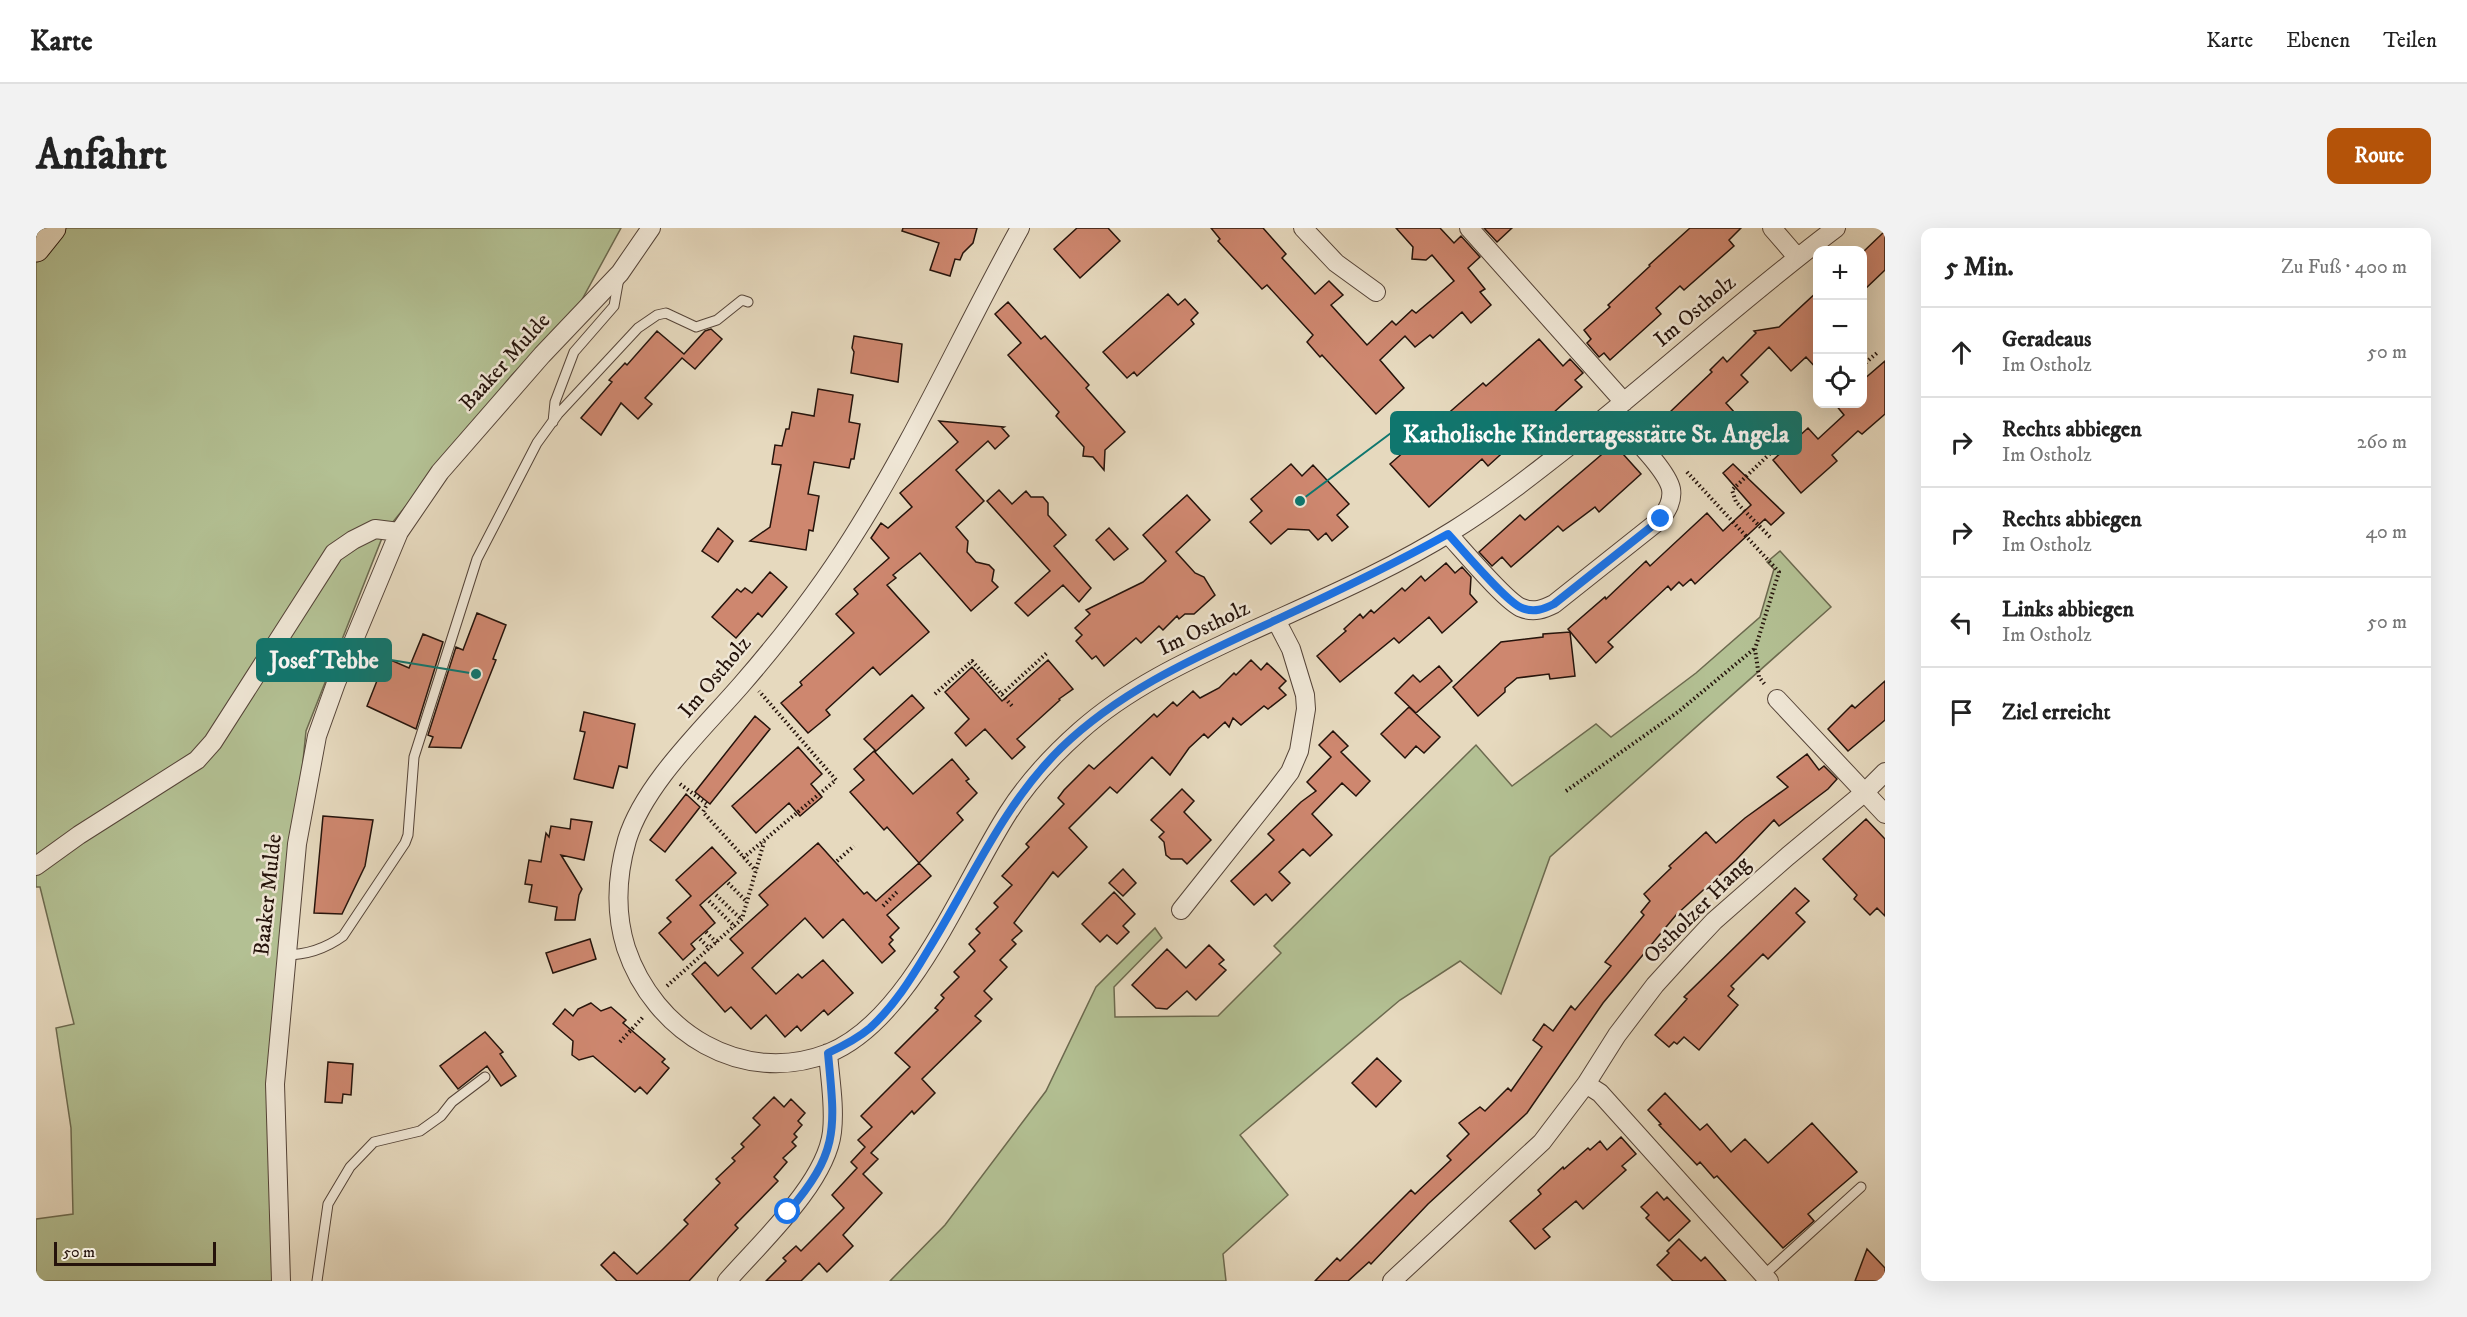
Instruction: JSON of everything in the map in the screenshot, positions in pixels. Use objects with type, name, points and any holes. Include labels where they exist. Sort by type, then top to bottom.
[{"type":"main road","points":[[36,248],[52,228]]},
{"type":"street","name":"Baaker Mulde","points":[[281,1281],[274,1084],[297,844],[317,736],[336,683],[399,532],[440,472],[542,355],[620,273],[651,228]]},
{"type":"street","name":"Im Ostholz","points":[[1020,228],[927,404],[852,537],[813,595],[747,678],[665,773],[635,818],[620,869],[619,917],[625,945],[636,972],[656,1002],[694,1039],[728,1056],[763,1063],[777,1062],[828,1053],[862,1034],[895,1001],[938,935],[1012,806],[1060,750],[1102,713],[1153,679],[1192,658],[1365,579],[1448,534],[1517,487],[1797,257],[1836,228]]},
{"type":"street","points":[[1303,228],[1336,263],[1376,292]]},
{"type":"street","points":[[1448,534],[1515,605],[1531,611],[1542,610],[1554,604],[1661,519],[1671,503],[1671,489],[1662,471],[1617,407],[1469,228]]},
{"type":"street","points":[[1772,228],[1797,257]]},
{"type":"street","points":[[36,867],[79,835],[197,760],[213,742],[334,553],[375,529],[399,532]]},
{"type":"street","name":"Im Ostholz","points":[[1181,910],[1290,772],[1299,751],[1305,716],[1305,695],[1291,649],[1276,620]]},
{"type":"street","points":[[1777,699],[1885,814]]},
{"type":"street","name":"Ostholzer Hang","points":[[1397,1280],[1542,1142],[1586,1084],[1617,1035],[1655,985],[1714,921],[1865,792],[1885,772]]},
{"type":"street","points":[[727,1281],[798,1200],[823,1165],[832,1132],[833,1110],[828,1053]]},
{"type":"street","points":[[1586,1084],[1600,1093],[1767,1278]]},
{"type":"lane","points":[[552,424],[555,402],[574,352],[614,306],[620,273]]},
{"type":"lane","points":[[285,955],[304,955],[334,943],[343,936],[405,843],[408,835],[414,757],[477,559],[524,465],[558,414],[638,328],[657,315],[670,314],[696,327],[717,320],[742,300],[748,302]]},
{"type":"lane","points":[[317,1281],[328,1204],[350,1167],[374,1142],[420,1131],[441,1116],[452,1102],[485,1077]]},
{"type":"lane","points":[[1767,1278],[1861,1187]]},
{"type":"path","points":[[1867,362],[1878,352]]},
{"type":"path","points":[[1770,537],[1736,502],[1732,490],[1783,441]]},
{"type":"path","points":[[1662,471],[1686,472],[1779,572],[1755,649],[1759,677],[1777,699]]},
{"type":"path","points":[[1566,791],[1678,712],[1755,649]]},
{"type":"path","points":[[1002,694],[1048,652]]},
{"type":"path","points":[[936,694],[972,661],[1012,706]]},
{"type":"path","points":[[743,858],[836,780],[773,708]]},
{"type":"path","points":[[665,773],[707,804],[703,812],[756,871]]},
{"type":"path","points":[[669,986],[742,919],[765,840]]},
{"type":"path","points":[[837,861],[854,846]]},
{"type":"path","points":[[728,883],[747,902]]},
{"type":"path","points":[[883,906],[897,892]]},
{"type":"path","points":[[716,895],[742,919]]},
{"type":"path","points":[[709,902],[735,927]]},
{"type":"path","points":[[706,932],[717,943]]},
{"type":"path","points":[[700,939],[710,949]]},
{"type":"path","points":[[620,1042],[656,1002]]},
{"type":"green space","points":[[36,228],[621,228],[579,305],[511,376],[384,533],[306,731],[271,1083],[272,1281],[36,1281],[36,1219],[73,1214],[71,1128],[56,1028],[74,1024],[40,887],[36,887]]},
{"type":"green space","points":[[1780,551],[1831,607],[1550,857],[1501,994],[1460,961],[1400,1000],[1240,1135],[1288,1195],[1223,1254],[1226,1281],[890,1281],[945,1225],[1046,1091],[1096,987],[1155,928],[1162,938],[1114,987],[1115,1017],[1218,1016],[1281,953],[1274,946],[1476,745],[1512,786],[1596,724],[1611,737],[1696,673],[1760,617],[1774,569],[1767,562]]},
{"type":"building","points":[[903,228],[977,228],[973,243],[963,253],[960,260],[955,259],[950,276],[930,270],[939,243],[902,231]]},
{"type":"building","points":[[1077,228],[1108,228],[1120,241],[1080,278],[1054,249]]},
{"type":"building","points":[[1211,228],[1263,228],[1286,254],[1282,258],[1315,294],[1329,281],[1343,295],[1331,305],[1367,345],[1392,321],[1396,325],[1412,310],[1416,313],[1454,281],[1432,255],[1426,260],[1412,259],[1413,247],[1396,228],[1440,228],[1454,243],[1461,236],[1480,257],[1468,268],[1485,289],[1480,292],[1491,305],[1471,323],[1462,312],[1433,338],[1430,335],[1415,347],[1405,336],[1380,360],[1404,388],[1376,414],[1322,355],[1320,357],[1307,342],[1313,335],[1267,285],[1262,289],[1218,241],[1220,239]]},
{"type":"building","points":[[1484,228],[1512,228],[1497,242]]},
{"type":"building","points":[[1690,228],[1741,228],[1729,240],[1734,246],[1684,290],[1680,286],[1656,308],[1661,314],[1610,360],[1604,353],[1599,357],[1587,343],[1591,339],[1584,330]]},
{"type":"building","points":[[1885,231],[1885,270],[1867,287],[1867,248]]},
{"type":"building","points":[[1168,294],[1178,305],[1185,299],[1198,313],[1191,320],[1194,324],[1137,376],[1134,372],[1127,378],[1103,352]]},
{"type":"building","points":[[1813,296],[1813,365],[1806,357],[1791,371],[1769,347],[1741,375],[1748,382],[1726,403],[1735,413],[1701,445],[1670,412],[1712,372],[1710,370],[1723,357],[1727,362],[1756,333],[1754,331],[1779,327]]},
{"type":"building","points":[[1008,302],[1041,339],[1045,336],[1089,385],[1086,388],[1125,432],[1105,450],[1104,470],[1093,457],[1083,456],[1084,447],[1056,416],[1059,412],[1008,355],[1021,343],[995,314]]},
{"type":"building","points":[[711,329],[722,339],[695,369],[682,358],[645,398],[652,404],[638,419],[621,403],[601,435],[581,418],[612,382],[609,380],[625,363],[627,365],[657,331],[684,354],[705,331]]},
{"type":"building","points":[[854,336],[902,344],[898,382],[851,373]]},
{"type":"building","points":[[1539,339],[1563,366],[1570,359],[1583,373],[1575,380],[1582,387],[1543,422],[1541,418],[1488,466],[1482,459],[1429,507],[1390,464],[1483,383],[1486,386]]},
{"type":"building","points":[[1885,361],[1885,414],[1862,434],[1858,431],[1832,455],[1837,461],[1801,493],[1773,460],[1808,428],[1818,439],[1844,415],[1838,408],[1867,408],[1867,377]]},
{"type":"building","points":[[818,389],[853,395],[849,422],[860,424],[854,459],[851,459],[849,468],[814,462],[808,494],[819,496],[813,531],[809,530],[806,550],[750,541],[770,527],[781,465],[772,464],[775,445],[782,446],[786,429],[789,429],[792,412],[814,416]]},
{"type":"building","points":[[939,421],[1004,427],[1002,428],[1009,436],[995,449],[988,441],[956,470],[984,501],[956,527],[968,541],[967,552],[976,562],[989,565],[994,570],[992,581],[998,587],[971,611],[920,553],[893,575],[896,578],[887,585],[929,632],[880,675],[873,667],[826,710],[830,715],[808,733],[781,703],[802,685],[800,682],[854,633],[836,614],[858,594],[854,589],[889,558],[871,538],[881,523],[888,528],[912,507],[900,493],[958,442]]},
{"type":"building","points":[[1614,444],[1641,474],[1599,512],[1595,507],[1563,531],[1558,526],[1511,567],[1502,557],[1492,566],[1479,552],[1520,515],[1525,520]]},
{"type":"building","points":[[1291,464],[1302,476],[1313,465],[1349,504],[1337,515],[1348,527],[1332,541],[1326,533],[1318,540],[1309,530],[1288,529],[1271,544],[1250,522],[1262,511],[1251,499]]},
{"type":"building","points":[[1733,464],[1784,513],[1771,525],[1765,519],[1695,584],[1691,579],[1683,586],[1679,582],[1671,590],[1668,586],[1608,642],[1613,647],[1596,663],[1568,629],[1605,597],[1606,599],[1646,561],[1650,566],[1707,513],[1723,531],[1751,505],[1723,473]]},
{"type":"building","points":[[999,490],[1012,504],[1026,491],[1031,497],[1043,497],[1048,503],[1048,515],[1066,535],[1054,546],[1091,588],[1079,602],[1063,585],[1028,616],[1015,603],[1050,571],[987,501]]},
{"type":"building","points":[[1187,495],[1210,520],[1176,552],[1195,573],[1204,577],[1215,595],[1194,614],[1185,614],[1179,619],[1177,616],[1163,630],[1159,626],[1141,643],[1136,638],[1104,666],[1096,656],[1092,659],[1076,641],[1082,635],[1075,628],[1090,614],[1086,610],[1143,582],[1166,561],[1143,535]]},
{"type":"building","points":[[718,528],[733,541],[718,562],[702,551]]},
{"type":"building","points":[[1109,528],[1128,549],[1114,560],[1096,540]]},
{"type":"building","points":[[1446,563],[1455,573],[1462,567],[1471,577],[1470,594],[1477,602],[1442,633],[1429,617],[1399,643],[1394,638],[1340,682],[1317,656],[1346,631],[1344,629],[1360,614],[1363,618],[1371,610],[1374,613],[1402,588],[1405,591],[1421,576],[1425,581]]},
{"type":"building","points":[[770,572],[787,587],[762,617],[758,613],[736,638],[712,617],[737,589],[741,592],[745,588],[752,593]]},
{"type":"building","points":[[477,613],[506,625],[493,659],[496,660],[461,748],[429,747],[433,737],[428,735],[456,647],[463,650]]},
{"type":"building","points":[[1570,632],[1575,676],[1550,679],[1549,674],[1517,678],[1478,716],[1453,687],[1501,642],[1543,637],[1543,634]]},
{"type":"building","points":[[423,634],[443,642],[416,729],[367,706],[386,658],[409,668]]},
{"type":"building","points":[[1048,660],[1073,689],[1059,699],[1017,739],[1025,747],[1012,759],[985,729],[966,746],[955,733],[969,719],[945,692],[972,667],[1002,701]]},
{"type":"building","points":[[1251,660],[1261,670],[1267,663],[1286,681],[1279,688],[1286,695],[1268,709],[1264,706],[1241,725],[1233,718],[1229,727],[1225,722],[1208,738],[1204,734],[1189,748],[1170,775],[1152,757],[1117,793],[1110,787],[1069,828],[1087,847],[1058,877],[1053,872],[1014,923],[1022,931],[1012,940],[1016,944],[1000,960],[1007,967],[984,991],[992,999],[975,1016],[981,1021],[922,1079],[935,1093],[914,1114],[912,1111],[871,1153],[878,1159],[863,1174],[882,1193],[843,1235],[853,1246],[827,1272],[819,1263],[801,1281],[766,1281],[786,1261],[783,1258],[796,1246],[801,1251],[844,1208],[832,1195],[857,1168],[851,1162],[865,1147],[858,1140],[872,1127],[861,1116],[910,1067],[895,1053],[938,1010],[935,1008],[944,998],[941,995],[959,977],[954,972],[975,951],[969,944],[980,933],[976,929],[998,907],[994,903],[1012,885],[1002,876],[1029,847],[1026,844],[1064,804],[1058,798],[1064,790],[1089,765],[1094,769],[1154,714],[1157,717],[1173,702],[1177,706],[1193,691],[1200,698],[1219,688]]},
{"type":"building","points":[[1439,666],[1452,681],[1416,713],[1395,693],[1413,675],[1420,682]]},
{"type":"building","points":[[1885,681],[1885,720],[1848,751],[1828,729],[1852,705],[1855,708]]},
{"type":"building","points":[[912,695],[924,708],[876,751],[864,739]]},
{"type":"building","points":[[1409,707],[1440,737],[1424,753],[1416,746],[1405,758],[1381,734]]},
{"type":"building","points":[[584,712],[635,724],[627,768],[619,766],[613,788],[574,779],[585,732],[580,731]]},
{"type":"building","points":[[755,716],[770,729],[710,804],[695,792]]},
{"type":"building","points":[[1333,731],[1348,746],[1341,752],[1370,781],[1356,796],[1342,783],[1312,814],[1332,835],[1310,856],[1303,849],[1279,872],[1290,883],[1272,901],[1266,894],[1254,905],[1231,881],[1274,840],[1268,834],[1301,802],[1316,791],[1307,782],[1331,757],[1319,745]]},
{"type":"building","points":[[798,747],[822,774],[811,784],[822,797],[800,816],[789,803],[756,833],[732,806]]},
{"type":"building","points":[[874,751],[913,794],[952,759],[969,779],[966,781],[977,793],[957,813],[963,820],[919,863],[887,827],[884,830],[850,792],[864,780],[854,769]]},
{"type":"building","points":[[1807,754],[1819,770],[1824,766],[1837,779],[1828,789],[1779,826],[1774,820],[1736,860],[1676,915],[1603,1003],[1527,1113],[1428,1204],[1371,1264],[1369,1262],[1348,1281],[1315,1281],[1337,1258],[1340,1261],[1411,1190],[1415,1194],[1451,1160],[1447,1156],[1469,1134],[1459,1123],[1480,1107],[1485,1111],[1508,1088],[1511,1091],[1542,1047],[1533,1040],[1544,1024],[1553,1031],[1571,1006],[1575,1010],[1611,966],[1605,962],[1644,915],[1641,912],[1650,901],[1644,894],[1671,868],[1669,866],[1706,832],[1716,843],[1745,818],[1788,787],[1777,777]]},
{"type":"building","points":[[1182,789],[1194,801],[1184,812],[1211,840],[1187,864],[1182,859],[1171,859],[1166,855],[1164,842],[1159,837],[1164,832],[1151,820]]},
{"type":"building","points":[[686,794],[700,807],[665,852],[650,840]]},
{"type":"building","points":[[323,816],[373,820],[365,866],[342,914],[314,913]]},
{"type":"building","points":[[571,819],[592,822],[584,860],[561,855],[582,889],[575,920],[555,920],[557,907],[529,902],[532,885],[525,884],[529,860],[541,862],[546,833],[549,837],[551,826],[570,829]]},
{"type":"building","points":[[1866,819],[1885,839],[1885,916],[1877,908],[1870,915],[1854,899],[1857,895],[1823,859]]},
{"type":"building","points":[[818,843],[864,894],[867,892],[876,901],[919,863],[931,876],[887,915],[899,928],[890,937],[893,940],[889,944],[895,951],[882,963],[843,919],[823,938],[805,918],[752,968],[776,994],[798,974],[802,978],[823,960],[853,993],[828,1015],[824,1010],[801,1031],[797,1026],[785,1037],[766,1015],[751,1029],[731,1007],[725,1012],[692,974],[705,962],[718,976],[743,953],[730,939],[768,905],[759,895]]},
{"type":"building","points":[[712,847],[736,873],[700,905],[715,923],[691,944],[695,949],[683,960],[659,933],[671,922],[667,918],[691,896],[676,880]]},
{"type":"building","points":[[1123,869],[1136,883],[1123,896],[1109,883]]},
{"type":"building","points":[[1795,888],[1809,901],[1796,913],[1805,922],[1768,959],[1763,954],[1731,986],[1734,989],[1728,996],[1738,1005],[1699,1050],[1684,1037],[1677,1044],[1674,1042],[1669,1047],[1655,1035],[1687,999],[1684,997]]},
{"type":"building","points":[[1114,892],[1135,914],[1123,926],[1129,932],[1117,944],[1107,935],[1100,942],[1082,924]]},
{"type":"building","points":[[590,939],[596,959],[553,973],[546,953]]},
{"type":"building","points":[[1209,945],[1224,960],[1219,964],[1226,970],[1196,1000],[1187,991],[1167,1009],[1156,1008],[1132,985],[1167,949],[1186,968]]},
{"type":"building","points":[[591,1003],[601,1011],[611,1007],[626,1020],[623,1023],[665,1059],[662,1062],[669,1068],[647,1094],[640,1087],[635,1092],[593,1056],[579,1060],[572,1055],[573,1041],[553,1024],[565,1009],[573,1016],[578,1009]]},
{"type":"building","points":[[485,1032],[503,1052],[500,1054],[516,1076],[501,1086],[487,1066],[458,1089],[440,1066]]},
{"type":"building","points":[[1377,1058],[1401,1081],[1376,1107],[1352,1083]]},
{"type":"building","points":[[328,1062],[353,1064],[351,1095],[343,1094],[342,1103],[325,1102]]},
{"type":"building","points":[[1665,1093],[1700,1130],[1707,1124],[1731,1152],[1745,1139],[1768,1163],[1812,1123],[1857,1172],[1808,1214],[1814,1221],[1783,1248],[1717,1176],[1714,1178],[1700,1162],[1697,1165],[1659,1125],[1661,1124],[1648,1110]]},
{"type":"building","points":[[774,1097],[784,1107],[791,1099],[805,1113],[798,1121],[802,1125],[794,1134],[797,1137],[792,1142],[796,1146],[783,1158],[787,1162],[774,1177],[778,1181],[735,1225],[738,1228],[689,1281],[617,1281],[601,1265],[614,1252],[637,1274],[662,1250],[688,1224],[684,1220],[720,1183],[716,1179],[735,1161],[732,1158],[744,1147],[741,1144],[760,1125],[753,1118]]},
{"type":"building","points":[[1621,1137],[1636,1154],[1622,1166],[1626,1170],[1583,1209],[1576,1201],[1543,1229],[1550,1237],[1535,1249],[1510,1221],[1541,1194],[1538,1190],[1588,1148],[1590,1150],[1600,1141],[1607,1150]]},
{"type":"building","points":[[1657,1192],[1664,1200],[1667,1197],[1690,1221],[1669,1241],[1646,1218],[1649,1215],[1641,1207]]},
{"type":"building","points":[[1679,1239],[1701,1261],[1705,1257],[1726,1281],[1673,1281],[1657,1265]]},
{"type":"building","points":[[1867,1249],[1885,1268],[1885,1281],[1855,1281]]},
{"type":"place","name":"Katholische Kindertagesstätte St. Angela","points":[[1300,501]]},
{"type":"place","name":"Josef Tebbe","points":[[476,674]]},
{"type":"route","points":[[788,1212],[813,1182],[823,1165],[829,1148],[833,1110],[828,1053],[854,1040],[870,1028],[895,1001],[938,935],[1012,806],[1036,776],[1085,726],[1153,679],[1192,658],[1365,579],[1448,534],[1515,605],[1531,611],[1542,610],[1554,604],[1661,519]]}]
